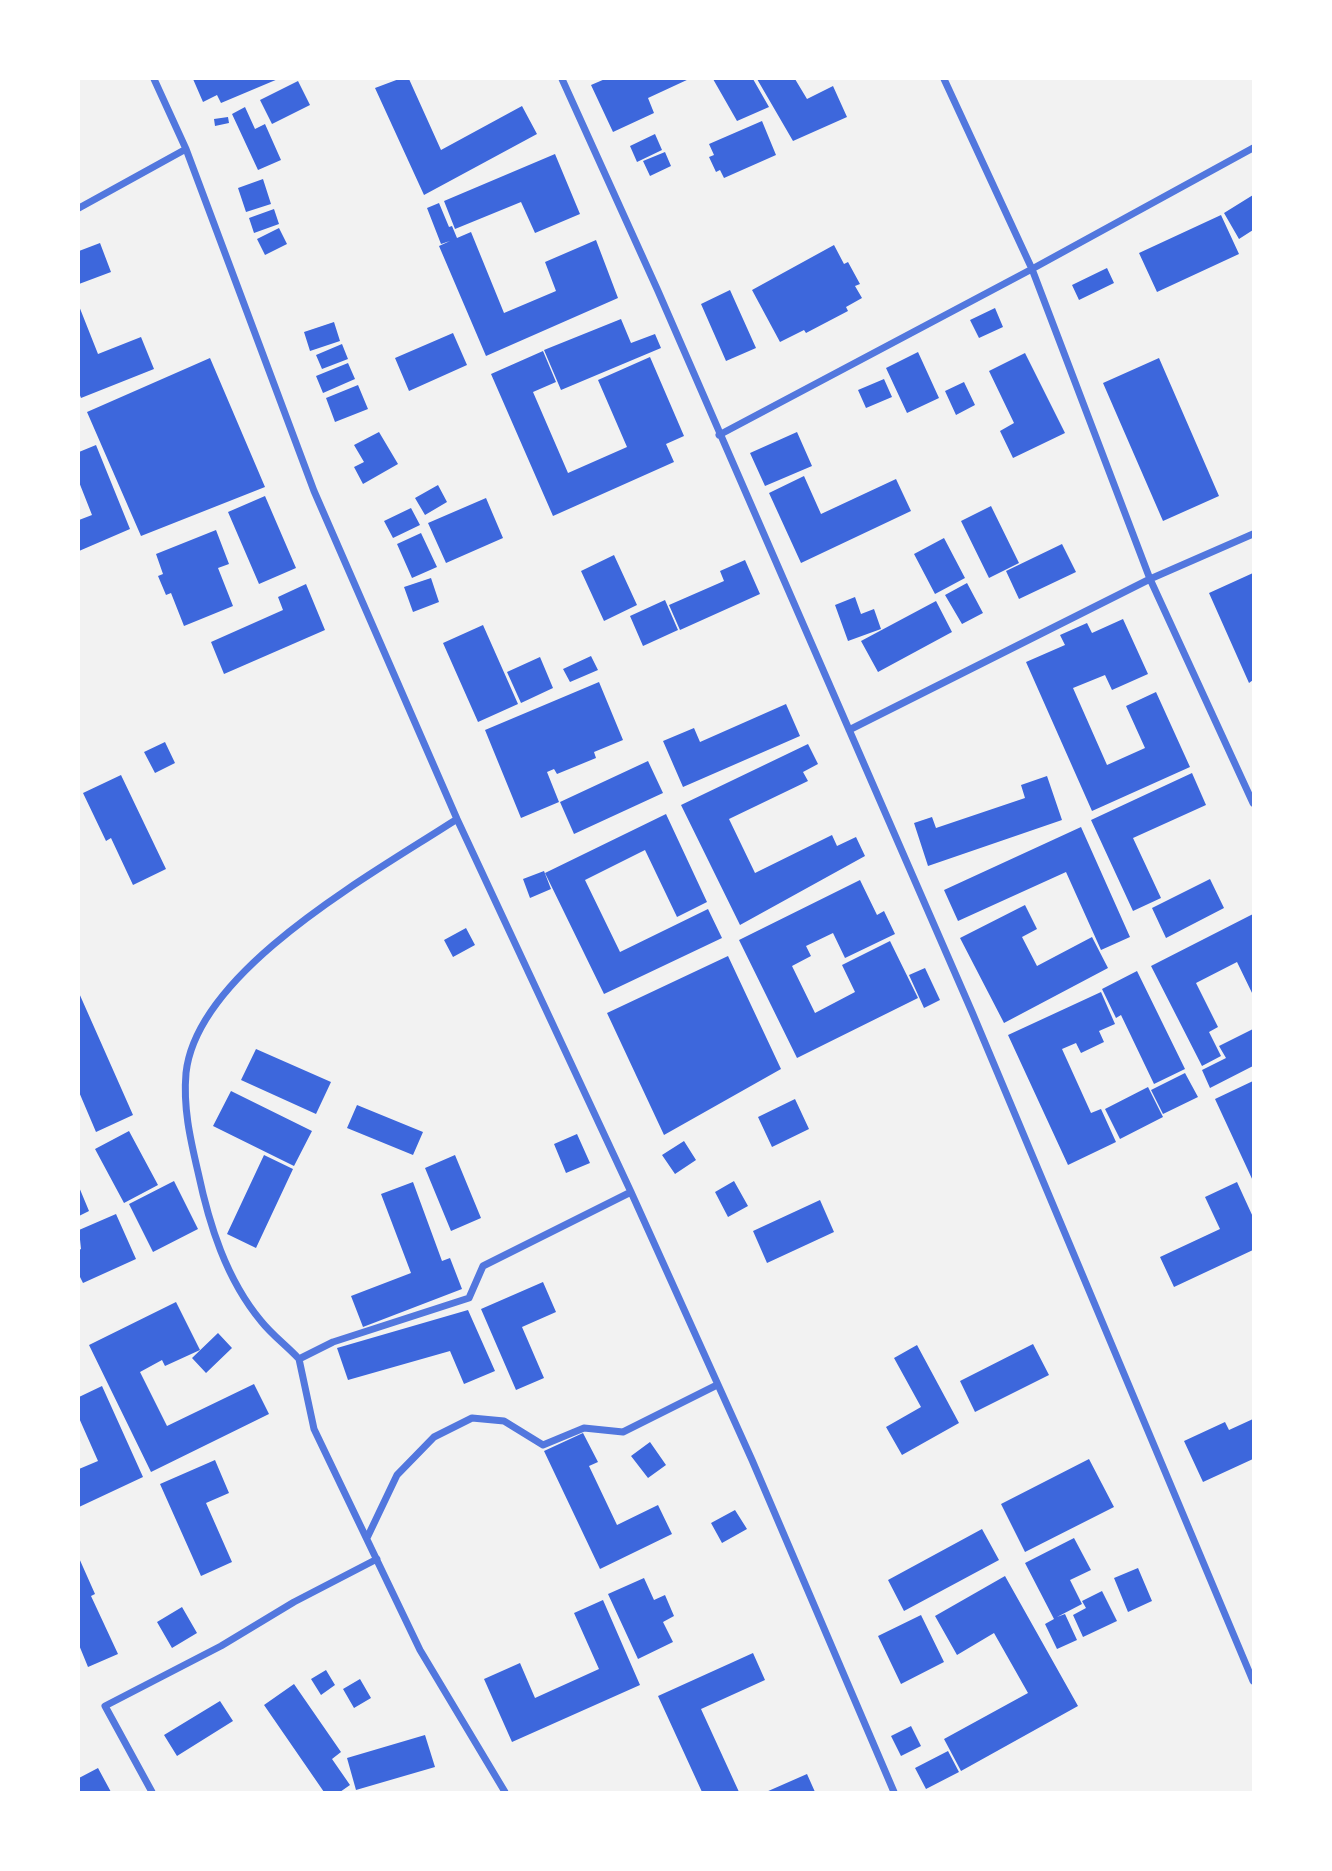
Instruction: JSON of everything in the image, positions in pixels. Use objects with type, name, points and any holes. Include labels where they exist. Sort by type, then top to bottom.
[{"type":"street","points":[[153,79],[186,149],[314,491],[457,819],[631,1192],[752,1460],[894,1792]]},
{"type":"street","points":[[562,79],[658,291],[972,1012],[1253,1681]]},
{"type":"street","points":[[944,79],[1032,269],[1150,579],[1253,803]]},
{"type":"street","points":[[719,435],[1253,148]]},
{"type":"street","points":[[79,208],[186,149]]},
{"type":"street","points":[[849,730],[1150,579],[1253,534]]},
{"type":"street","points":[[457,819],[288,932],[243,971],[202,1023],[186,1070],[185,1114],[203,1196],[219,1247],[239,1290],[262,1322],[299,1359],[314,1429],[421,1650],[505,1792]]},
{"type":"street","points":[[299,1359],[333,1342],[469,1298],[483,1266],[631,1192]]},
{"type":"street","points":[[367,1538],[397,1475],[434,1437],[472,1418],[504,1421],[543,1445],[584,1428],[623,1432],[717,1385]]},
{"type":"street","points":[[152,1792],[105,1706],[377,1559]]},
{"type":"building","points":[[193,79],[278,79],[221,103],[217,95],[203,102]]},
{"type":"building","points":[[399,79],[409,79],[441,150],[522,106],[537,134],[424,195],[375,88]]},
{"type":"building","points":[[605,79],[689,79],[648,98],[654,113],[613,132],[591,85]]},
{"type":"building","points":[[713,79],[753,79],[769,107],[737,121]]},
{"type":"building","points":[[757,79],[795,79],[807,99],[833,86],[847,117],[793,141]]},
{"type":"building","points":[[298,81],[310,105],[272,124],[260,100]]},
{"type":"building","points":[[245,107],[255,129],[265,124],[281,160],[258,170],[232,114]]},
{"type":"building","points":[[228,117],[229,123],[215,126],[214,119]]},
{"type":"building","points":[[762,121],[776,155],[724,178],[720,170],[716,172],[709,157],[714,155],[709,144]]},
{"type":"building","points":[[655,134],[662,150],[637,162],[630,146]]},
{"type":"building","points":[[665,152],[671,166],[650,176],[643,161]]},
{"type":"building","points":[[555,154],[580,214],[535,233],[521,202],[455,229],[444,201]]},
{"type":"building","points":[[263,179],[271,204],[246,212],[238,188]]},
{"type":"building","points":[[1253,195],[1253,230],[1239,239],[1224,213]]},
{"type":"building","points":[[439,203],[457,238],[471,232],[504,313],[556,291],[545,262],[596,240],[618,298],[486,356],[439,246],[450,241],[441,244],[427,208]]},
{"type":"building","points":[[274,209],[279,224],[254,233],[249,218]]},
{"type":"building","points":[[1221,215],[1239,254],[1157,292],[1139,253]]},
{"type":"building","points":[[279,228],[287,244],[265,255],[257,239]]},
{"type":"building","points":[[100,243],[111,272],[79,284],[79,251]]},
{"type":"building","points":[[834,245],[844,264],[848,262],[860,284],[855,286],[862,298],[846,307],[848,311],[806,333],[804,330],[780,342],[752,290]]},
{"type":"building","points":[[1107,268],[1114,283],[1079,300],[1072,285]]},
{"type":"building","points":[[730,290],[756,348],[726,361],[701,304]]},
{"type":"building","points":[[79,306],[98,354],[141,337],[154,369],[81,398]]},
{"type":"building","points":[[995,308],[1003,327],[979,338],[970,320]]},
{"type":"building","points":[[621,319],[631,343],[655,334],[661,348],[561,390],[544,350]]},
{"type":"building","points":[[334,322],[340,341],[310,351],[304,332]]},
{"type":"building","points":[[453,333],[467,365],[409,391],[395,358]]},
{"type":"building","points":[[342,344],[348,359],[322,369],[316,355]]},
{"type":"building","points":[[543,351],[556,382],[533,392],[568,473],[627,447],[598,380],[650,357],[684,436],[666,444],[674,462],[553,516],[491,374]]},
{"type":"building","points":[[918,352],[939,398],[907,413],[886,368]]},
{"type":"building","points":[[1025,353],[1065,433],[1013,458],[1000,431],[1014,423],[989,371]]},
{"type":"building","points":[[210,358],[265,487],[141,536],[87,412]]},
{"type":"building","points":[[1159,358],[1219,496],[1163,521],[1103,383]]},
{"type":"building","points":[[348,363],[355,379],[323,393],[316,376]]},
{"type":"building","points":[[884,379],[892,397],[866,408],[858,390]]},
{"type":"building","points":[[964,382],[975,405],[956,415],[945,391]]},
{"type":"building","points":[[358,385],[368,409],[335,422],[326,398]]},
{"type":"building","points":[[379,432],[398,464],[363,484],[354,467],[364,462],[354,445]]},
{"type":"building","points":[[797,432],[812,466],[765,486],[750,453]]},
{"type":"building","points":[[96,445],[130,529],[79,551],[79,520],[92,515],[79,482],[79,452]]},
{"type":"building","points":[[804,476],[821,514],[896,479],[911,511],[801,563],[769,493]]},
{"type":"building","points":[[438,485],[447,502],[425,515],[415,498]]},
{"type":"building","points":[[265,496],[296,568],[259,584],[228,512]]},
{"type":"building","points":[[486,498],[503,538],[446,563],[428,523]]},
{"type":"building","points":[[991,506],[1019,563],[989,578],[961,521]]},
{"type":"building","points":[[411,508],[420,525],[393,538],[384,521]]},
{"type":"building","points":[[216,530],[229,564],[218,568],[233,606],[184,626],[171,593],[166,595],[158,576],[163,574],[156,554]]},
{"type":"building","points":[[421,533],[437,567],[412,578],[397,544]]},
{"type":"building","points":[[944,538],[965,578],[935,594],[914,554]]},
{"type":"building","points":[[1062,544],[1076,572],[1019,599],[1006,571]]},
{"type":"building","points":[[614,555],[637,605],[604,621],[581,571]]},
{"type":"building","points":[[745,560],[760,594],[680,630],[669,605],[724,581],[720,571]]},
{"type":"building","points":[[1253,573],[1253,680],[1249,683],[1209,593]]},
{"type":"building","points":[[431,578],[439,602],[413,612],[404,587]]},
{"type":"building","points":[[967,583],[983,613],[962,624],[945,595]]},
{"type":"building","points":[[306,584],[325,630],[224,674],[211,642],[283,610],[278,597]]},
{"type":"building","points":[[855,597],[861,614],[874,609],[881,629],[848,641],[835,605]]},
{"type":"building","points":[[665,600],[678,630],[643,646],[630,616]]},
{"type":"building","points":[[936,601],[952,632],[878,672],[861,641]]},
{"type":"building","points":[[1123,619],[1148,674],[1112,690],[1105,675],[1073,688],[1107,765],[1145,748],[1126,706],[1156,692],[1190,767],[1092,811],[1026,662],[1065,645],[1060,635],[1087,623],[1092,633]]},
{"type":"building","points":[[483,625],[518,704],[478,722],[443,643]]},
{"type":"building","points":[[591,656],[598,670],[570,682],[563,669]]},
{"type":"building","points":[[540,657],[553,688],[521,703],[507,672]]},
{"type":"building","points":[[599,682],[623,740],[594,752],[596,758],[557,774],[554,769],[547,772],[559,802],[521,818],[485,730]]},
{"type":"building","points":[[786,704],[800,736],[683,787],[663,741],[694,728],[700,742]]},
{"type":"building","points":[[165,742],[175,763],[155,773],[144,752]]},
{"type":"building","points":[[808,744],[818,764],[803,772],[808,781],[729,819],[755,873],[832,835],[837,846],[856,837],[865,856],[740,925],[681,805]]},
{"type":"building","points":[[648,761],[663,793],[574,834],[560,802]]},
{"type":"building","points":[[1192,773],[1206,805],[1133,838],[1161,898],[1133,911],[1091,820]]},
{"type":"building","points":[[121,775],[166,869],[133,885],[111,838],[106,841],[83,793]]},
{"type":"building","points":[[1047,776],[1062,820],[928,866],[914,823],[932,817],[936,828],[1025,798],[1021,785]]},
{"type":"building","points":[[666,814],[707,902],[677,917],[645,850],[585,880],[620,952],[708,909],[722,938],[604,994],[545,873]]},
{"type":"building","points":[[1081,827],[1130,937],[1101,950],[1066,872],[958,921],[944,890]]},
{"type":"building","points":[[544,871],[551,889],[530,898],[523,879]]},
{"type":"building","points":[[1210,879],[1224,908],[1166,938],[1152,908]]},
{"type":"building","points":[[860,880],[877,915],[884,911],[895,934],[845,958],[833,933],[806,946],[811,956],[792,966],[815,1013],[855,992],[842,965],[890,941],[918,998],[797,1058],[739,940]]},
{"type":"building","points":[[1025,905],[1037,929],[1022,937],[1037,966],[1092,937],[1108,968],[1004,1023],[960,938]]},
{"type":"building","points":[[1253,914],[1253,995],[1237,962],[1196,983],[1218,1027],[1209,1032],[1221,1056],[1202,1066],[1151,966]]},
{"type":"building","points":[[466,928],[475,945],[453,957],[444,940]]},
{"type":"building","points":[[728,956],[781,1069],[664,1135],[607,1013]]},
{"type":"building","points":[[925,968],[940,1000],[924,1008],[909,975]]},
{"type":"building","points":[[1137,971],[1185,1069],[1154,1084],[1121,1015],[1116,1018],[1102,989]]},
{"type":"building","points":[[1101,992],[1115,1024],[1099,1031],[1104,1042],[1081,1053],[1076,1043],[1062,1049],[1091,1113],[1101,1109],[1116,1142],[1068,1165],[1008,1035]]},
{"type":"building","points":[[79,993],[133,1115],[96,1132],[79,1092]]},
{"type":"building","points":[[1253,1029],[1253,1066],[1210,1088],[1202,1070],[1226,1058],[1219,1046]]},
{"type":"building","points":[[256,1049],[331,1082],[316,1114],[241,1080]]},
{"type":"building","points":[[1185,1073],[1198,1097],[1163,1114],[1151,1090]]},
{"type":"building","points":[[1253,1081],[1253,1181],[1215,1099]]},
{"type":"building","points":[[1148,1087],[1163,1117],[1120,1139],[1105,1109]]},
{"type":"building","points":[[231,1091],[312,1131],[294,1166],[213,1126]]},
{"type":"building","points":[[795,1099],[809,1129],[772,1147],[758,1117]]},
{"type":"building","points":[[357,1105],[423,1132],[413,1155],[347,1128]]},
{"type":"building","points":[[129,1131],[158,1185],[124,1203],[95,1149]]},
{"type":"building","points":[[577,1134],[590,1163],[566,1173],[554,1144]]},
{"type":"building","points":[[684,1141],[696,1160],[675,1174],[662,1155]]},
{"type":"building","points":[[264,1155],[293,1169],[256,1248],[227,1234]]},
{"type":"building","points":[[455,1155],[481,1218],[451,1231],[425,1168]]},
{"type":"building","points":[[174,1181],[198,1229],[153,1252],[129,1204]]},
{"type":"building","points":[[734,1181],[748,1206],[728,1217],[715,1192]]},
{"type":"building","points":[[413,1182],[442,1261],[450,1258],[462,1289],[363,1327],[351,1296],[411,1273],[381,1194]]},
{"type":"building","points":[[1237,1182],[1253,1217],[1253,1250],[1174,1287],[1160,1257],[1220,1229],[1205,1197]]},
{"type":"building","points":[[79,1187],[89,1211],[79,1216]]},
{"type":"building","points":[[820,1200],[834,1232],[767,1263],[753,1231]]},
{"type":"building","points":[[116,1214],[136,1259],[83,1283],[79,1275],[79,1230]]},
{"type":"building","points":[[543,1282],[556,1312],[522,1327],[544,1378],[516,1390],[481,1309]]},
{"type":"building","points":[[176,1302],[200,1350],[165,1366],[162,1360],[140,1372],[167,1426],[254,1384],[269,1414],[151,1472],[89,1345]]},
{"type":"building","points":[[468,1310],[495,1371],[464,1384],[450,1351],[348,1380],[337,1348]]},
{"type":"building","points":[[218,1333],[232,1348],[206,1373],[192,1358]]},
{"type":"building","points":[[1033,1344],[1049,1375],[975,1412],[960,1381]]},
{"type":"building","points":[[917,1345],[959,1423],[902,1455],[886,1427],[921,1407],[894,1358]]},
{"type":"building","points":[[102,1386],[143,1477],[79,1507],[79,1469],[98,1461],[79,1418],[79,1397]]},
{"type":"building","points":[[1253,1419],[1253,1459],[1203,1482],[1184,1441],[1225,1422],[1229,1430]]},
{"type":"building","points":[[583,1433],[598,1462],[589,1466],[617,1525],[658,1505],[672,1534],[600,1569],[544,1451]]},
{"type":"building","points":[[650,1442],[666,1465],[648,1478],[631,1456]]},
{"type":"building","points":[[1089,1459],[1114,1507],[1025,1552],[1001,1504]]},
{"type":"building","points":[[215,1460],[229,1493],[206,1503],[232,1562],[201,1576],[160,1484]]},
{"type":"building","points":[[735,1510],[747,1529],[722,1543],[711,1523]]},
{"type":"building","points":[[982,1529],[999,1560],[904,1611],[888,1580]]},
{"type":"building","points":[[1074,1538],[1091,1570],[1070,1580],[1082,1604],[1057,1617],[1065,1614],[1077,1640],[1057,1649],[1045,1624],[1054,1619],[1025,1563]]},
{"type":"building","points":[[79,1558],[95,1594],[91,1596],[118,1654],[88,1667],[79,1645]]},
{"type":"building","points":[[1138,1568],[1152,1601],[1128,1612],[1114,1578]]},
{"type":"building","points":[[1005,1576],[1078,1706],[961,1771],[944,1739],[1028,1693],[994,1633],[957,1655],[935,1616]]},
{"type":"building","points":[[644,1578],[654,1600],[665,1595],[674,1616],[663,1622],[673,1642],[638,1659],[608,1594]]},
{"type":"building","points":[[1102,1591],[1117,1621],[1083,1637],[1073,1615],[1086,1608],[1082,1601]]},
{"type":"building","points":[[603,1600],[640,1685],[512,1742],[484,1679],[520,1663],[535,1698],[599,1669],[574,1613]]},
{"type":"building","points":[[182,1607],[197,1633],[172,1648],[157,1622]]},
{"type":"building","points":[[921,1615],[944,1662],[901,1684],[878,1636]]},
{"type":"building","points":[[753,1653],[765,1680],[701,1709],[739,1792],[702,1792],[658,1696]]},
{"type":"building","points":[[326,1670],[335,1685],[321,1695],[311,1679]]},
{"type":"building","points":[[360,1679],[371,1698],[354,1708],[343,1689]]},
{"type":"building","points":[[294,1684],[341,1752],[332,1759],[350,1785],[340,1792],[324,1792],[264,1705]]},
{"type":"building","points":[[220,1701],[233,1721],[177,1756],[164,1735]]},
{"type":"building","points":[[911,1726],[921,1746],[901,1756],[891,1736]]},
{"type":"building","points":[[425,1735],[435,1767],[356,1790],[347,1758]]},
{"type":"building","points":[[948,1751],[959,1772],[926,1789],[915,1768]]},
{"type":"building","points":[[98,1768],[111,1792],[79,1792],[79,1778]]},
{"type":"building","points":[[807,1774],[815,1792],[766,1792]]}]
